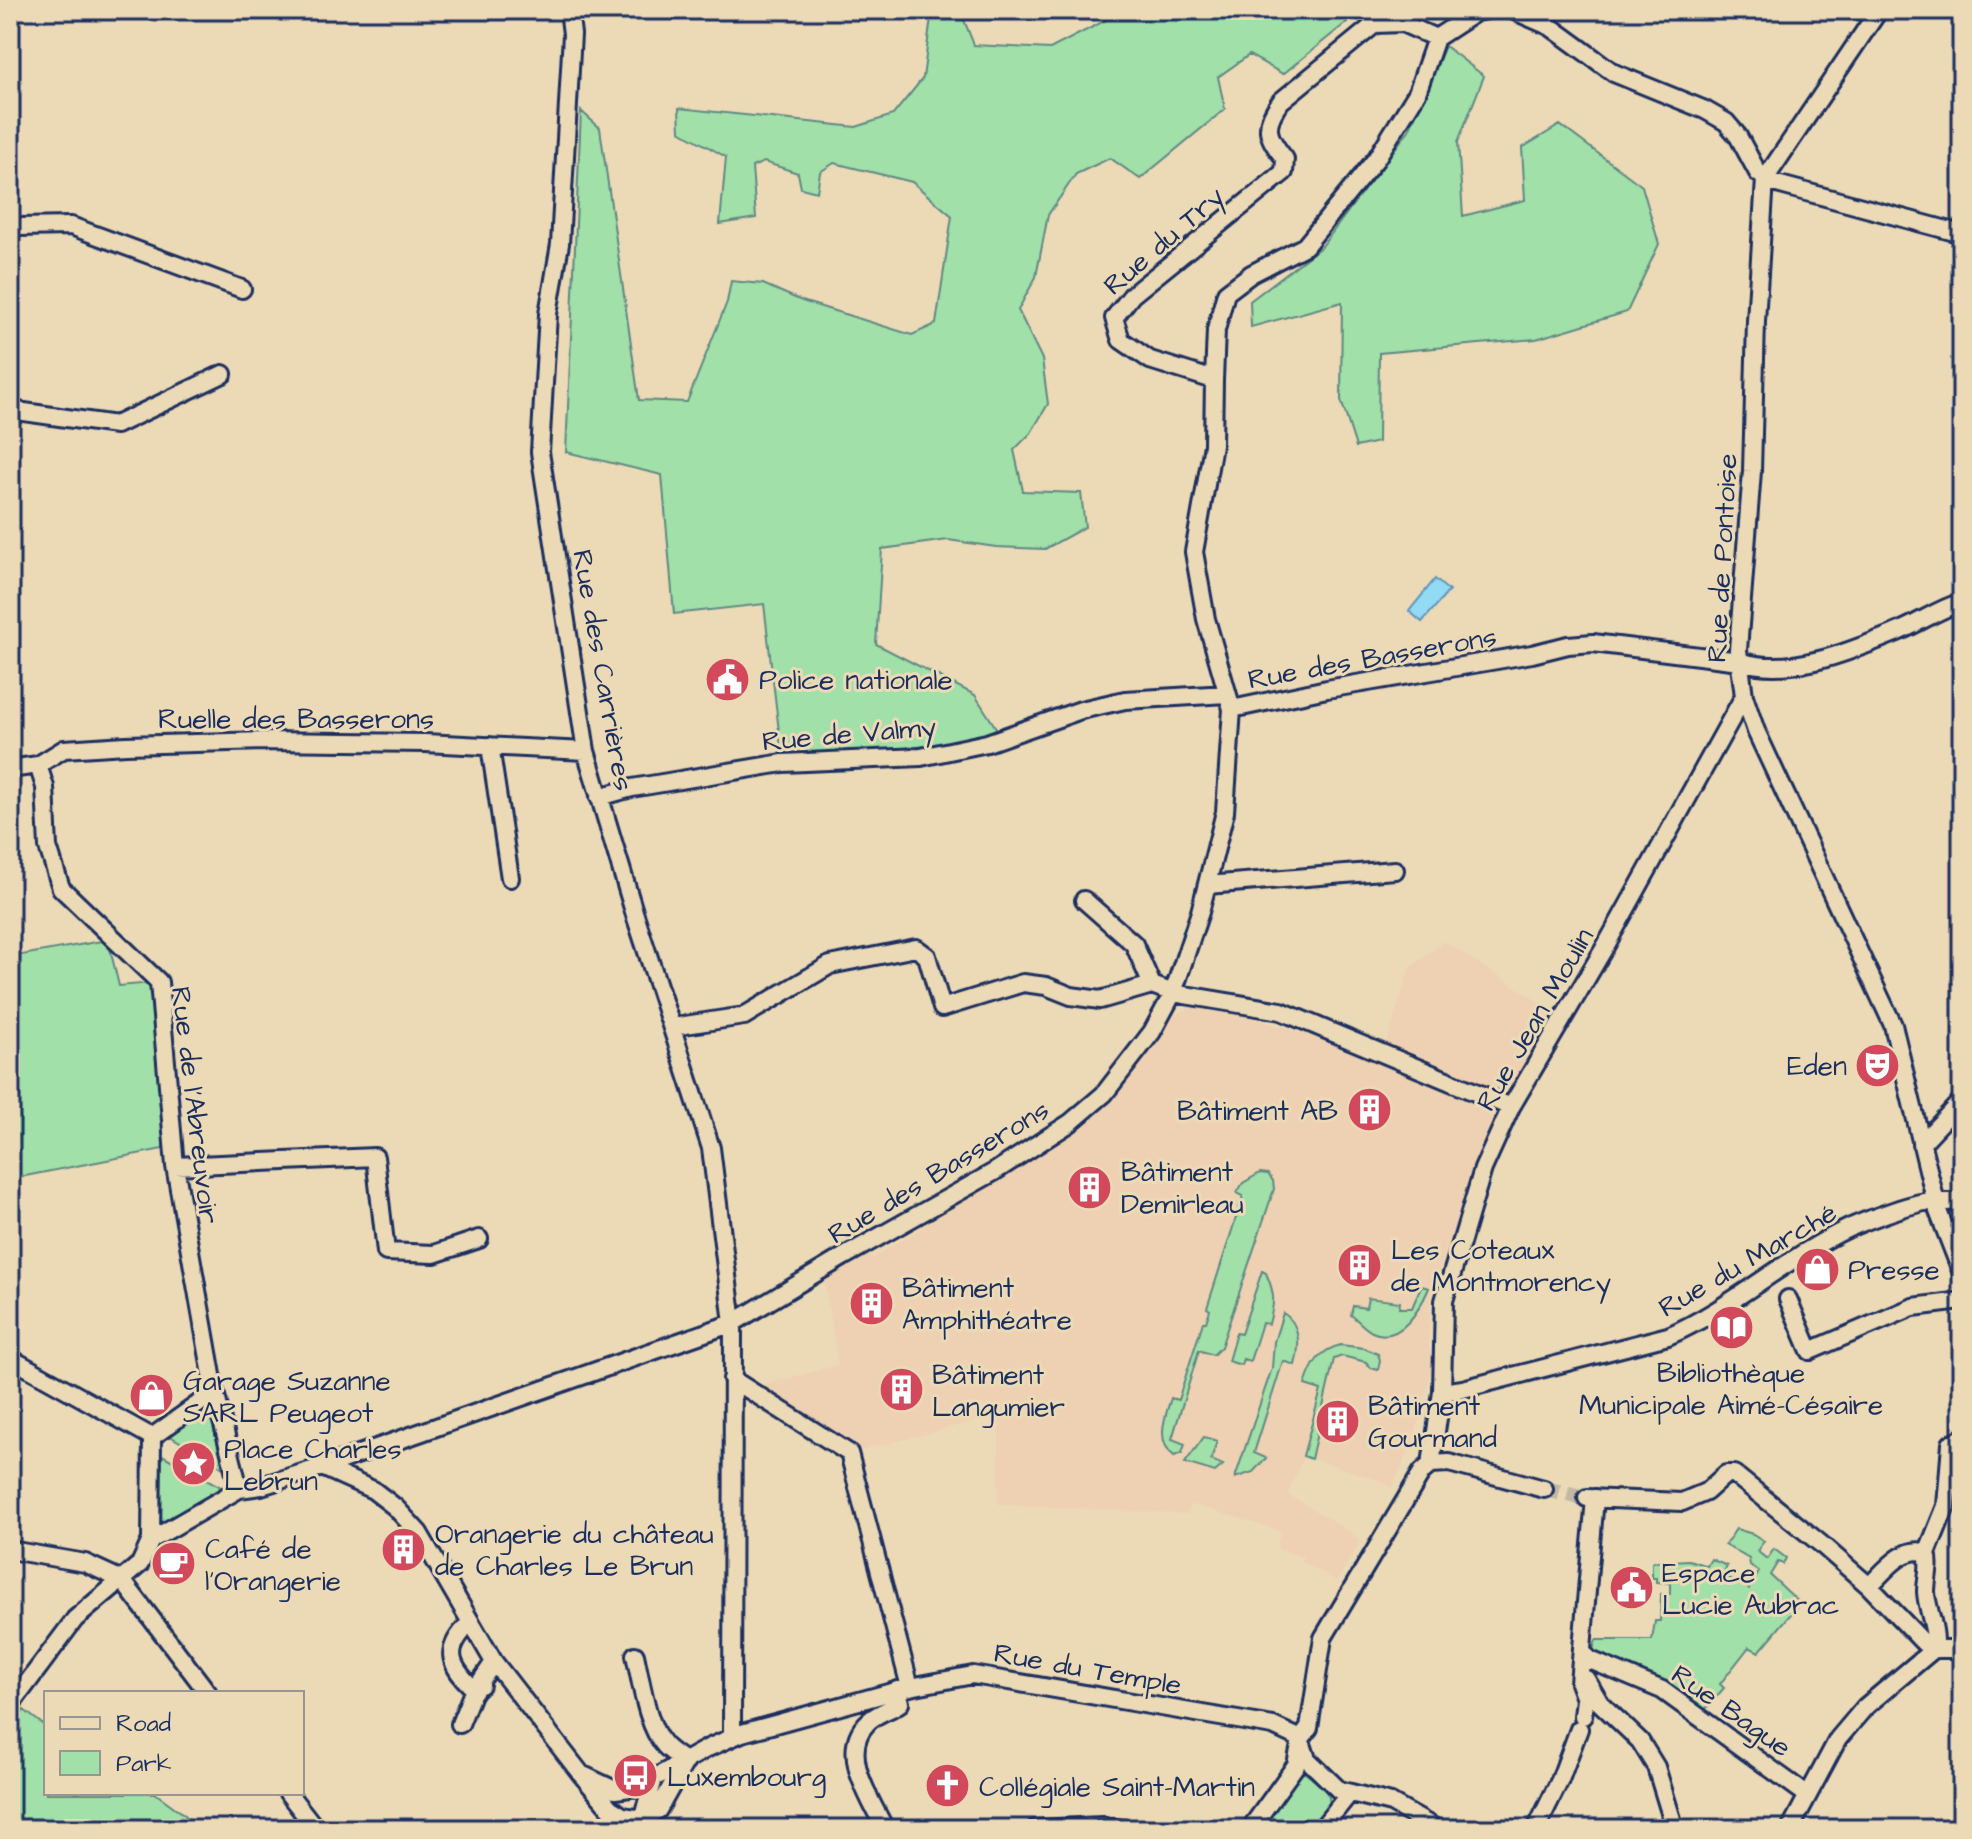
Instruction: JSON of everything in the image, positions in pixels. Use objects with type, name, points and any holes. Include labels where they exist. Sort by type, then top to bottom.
[{"type":"street","name":"Rue des Carrières","points":[[569,10],[571,54],[560,244],[548,314],[540,452],[586,751],[711,1148],[733,1323],[732,1737]]},
{"type":"street","points":[[1230,702],[1206,619],[1194,552],[1213,445],[1216,330],[1226,293],[1251,274],[1305,246],[1384,146],[1417,93],[1436,38],[1476,12],[1488,10]]},
{"type":"street","points":[[1512,10],[1551,27],[1614,73],[1705,110],[1726,122],[1738,136],[1758,173],[1773,183],[1962,234]]},
{"type":"street","name":"Rue de Pontoise","points":[[1879,10],[1765,179],[1756,321],[1752,471],[1738,650],[1744,696],[1763,746],[1893,1025],[1936,1202],[1962,1273]]},
{"type":"street","name":"Rue du Try","points":[[1214,380],[1150,360],[1121,340],[1114,318],[1132,295],[1284,172],[1285,159],[1269,140],[1269,117],[1281,101],[1375,24],[1402,23],[1436,38]]},
{"type":"street","points":[[10,232],[18,227],[71,226],[242,289]]},
{"type":"street","points":[[10,410],[116,425],[223,374]]},
{"type":"street","name":"Rue des Basserons","points":[[151,1540],[239,1489],[261,1486],[322,1467],[733,1323],[994,1172],[1070,1123],[1104,1094],[1152,1032],[1173,993],[1207,885],[1225,812],[1230,702],[1327,689],[1593,643],[1740,661],[1757,667],[1779,667],[1829,656],[1896,633],[1962,602]]},
{"type":"street","name":"Rue Jean Moulin","points":[[1431,1464],[1442,1392],[1448,1283],[1483,1169],[1511,1107],[1605,947],[1744,696]]},
{"type":"street","name":"Rue de Valmy","points":[[599,797],[632,788],[783,763],[921,757],[987,743],[1081,710],[1125,700],[1230,702]]},
{"type":"street","points":[[1724,733],[1740,724],[1748,728],[1763,746]]},
{"type":"street","name":"Ruelle des Basserons","points":[[10,769],[38,765],[64,749],[126,745],[265,741],[586,751]]},
{"type":"street","points":[[490,746],[510,878]]},
{"type":"street","name":"Rue de l'Abreuvoir","points":[[38,765],[45,787],[48,847],[61,888],[159,982],[175,1166],[215,1392],[239,1489]]},
{"type":"street","points":[[1207,885],[1395,870]]},
{"type":"street","points":[[1084,900],[1134,944],[1152,985]]},
{"type":"street","points":[[672,1027],[744,1016],[830,965],[916,948],[927,956],[942,1008],[1023,983],[1100,1000],[1152,985],[1173,993],[1281,1011],[1511,1107]]},
{"type":"street","points":[[1921,1144],[1962,1100]]},
{"type":"street","points":[[175,1166],[375,1157],[386,1252],[434,1254],[479,1239]]},
{"type":"street","name":"Rue du Marché","points":[[1442,1392],[1668,1336],[1694,1325],[1773,1280],[1795,1258],[1853,1227],[1922,1202],[1953,1203],[1962,1200]]},
{"type":"street","points":[[1788,1299],[1810,1351],[1913,1307],[1962,1301]]},
{"type":"street","points":[[10,1358],[152,1437]]},
{"type":"street","points":[[732,1379],[849,1453],[904,1689],[900,1703],[865,1725],[855,1745],[865,1789],[885,1829]]},
{"type":"street","points":[[152,1437],[215,1392]]},
{"type":"street","points":[[10,1706],[75,1619],[140,1564],[151,1540],[152,1437]]},
{"type":"street","points":[[1790,1829],[1829,1753],[1865,1707],[1934,1649],[1926,1592],[1927,1553],[1946,1506],[1951,1444],[1962,1438]]},
{"type":"street","points":[[1250,1829],[1296,1765],[1301,1739],[1309,1728],[1323,1638],[1422,1472],[1431,1464],[1449,1463],[1544,1489]]},
{"type":"street","name":"Rue du Temple","points":[[322,1467],[373,1490],[406,1519],[432,1550],[494,1662],[581,1774],[610,1808],[648,1824]]},
{"type":"street","points":[[1536,1829],[1560,1780],[1581,1723],[1585,1699],[1580,1677],[1591,1498],[1682,1502],[1706,1492],[1726,1474],[1734,1474],[1869,1586],[1924,1643],[1934,1649],[1962,1649]]},
{"type":"street","points":[[10,1550],[85,1563],[122,1580],[206,1691]]},
{"type":"street","points":[[1869,1586],[1910,1551],[1927,1553]]},
{"type":"street","points":[[470,1623],[452,1646],[452,1658],[461,1676],[471,1686],[481,1685]]},
{"type":"street","name":"Rue Bague","points":[[1582,1652],[1590,1660],[1662,1690],[1807,1795]]},
{"type":"street","points":[[635,1655],[658,1736],[666,1747],[686,1762],[648,1824]]},
{"type":"street","points":[[460,1724],[472,1694],[494,1662]]},
{"type":"street","name":"Rue du Temple","points":[[581,1774],[615,1790],[638,1787],[732,1737],[904,1689],[973,1675],[1273,1726],[1301,1739]]},
{"type":"street","points":[[1580,1677],[1600,1703],[1640,1741],[1656,1767],[1675,1829]]},
{"type":"street","points":[[1301,1739],[1307,1759],[1339,1790],[1391,1803],[1437,1829]]},
{"type":"street","points":[[648,1824],[654,1779]]},
{"type":"street","points":[[1321,1829],[1349,1794]]},
{"type":"street","points":[[290,1795],[316,1829]]},
{"type":"street","points":[[1035,1829],[1102,1826],[1122,1829]]},
{"type":"shaded area","points":[[1444,941],[1549,1008],[1547,1011],[1554,1016],[1513,1098],[1498,1111],[1501,1118],[1472,1177],[1430,1298],[1432,1371],[1413,1442],[1392,1488],[1375,1479],[1304,1456],[1288,1494],[1351,1532],[1360,1542],[1337,1581],[1301,1562],[1303,1557],[1277,1549],[1280,1534],[1277,1530],[1190,1504],[1188,1514],[998,1504],[999,1415],[859,1451],[857,1445],[845,1442],[758,1386],[838,1365],[822,1270],[862,1247],[872,1258],[1061,1141],[1108,1105],[1176,1014],[1195,1005],[1274,1024],[1382,1056],[1409,969]]},
{"type":"green space","points":[[932,10],[962,15],[974,45],[1050,49],[1112,17],[1116,10],[1362,10],[1283,74],[1249,55],[1218,77],[1225,109],[1140,179],[1110,158],[1076,174],[1048,215],[1036,277],[1018,310],[1042,359],[1048,404],[1031,433],[1014,450],[1023,491],[1081,493],[1085,527],[1045,549],[996,547],[948,540],[882,549],[876,644],[975,695],[998,731],[930,746],[782,757],[764,604],[674,614],[662,475],[566,452],[581,111],[600,128],[639,400],[687,402],[727,302],[731,281],[763,284],[802,301],[912,335],[936,324],[952,216],[912,182],[834,163],[820,172],[817,192],[801,188],[798,173],[764,162],[752,167],[756,218],[720,224],[726,157],[680,131],[679,108],[856,127],[893,115],[923,78]]},
{"type":"green space","points":[[1445,46],[1484,76],[1458,142],[1463,216],[1525,200],[1522,148],[1560,125],[1642,186],[1659,244],[1627,312],[1536,339],[1379,353],[1378,442],[1356,447],[1341,400],[1342,302],[1251,327],[1250,301],[1322,246],[1409,130]]},
{"type":"green space","points":[[108,940],[119,986],[152,983],[165,1106],[163,1149],[10,1179],[10,957]]},
{"type":"green space","points":[[1260,1173],[1268,1174],[1274,1189],[1221,1347],[1213,1355],[1199,1350],[1172,1439],[1185,1444],[1182,1453],[1174,1456],[1163,1436],[1166,1413],[1171,1398],[1178,1400],[1203,1322],[1206,1322],[1210,1310],[1207,1308],[1243,1196],[1237,1193],[1243,1183]]},
{"type":"green space","points":[[1262,1271],[1266,1273],[1272,1292],[1271,1316],[1269,1324],[1262,1323],[1250,1361],[1243,1359],[1241,1365],[1228,1361],[1236,1333],[1241,1334]]},
{"type":"green space","points":[[1421,1286],[1429,1288],[1420,1306],[1408,1323],[1391,1334],[1372,1332],[1351,1315],[1353,1306],[1366,1308],[1368,1298],[1400,1302],[1399,1308],[1412,1308]]},
{"type":"green space","points":[[1283,1313],[1296,1329],[1298,1351],[1295,1365],[1283,1361],[1254,1453],[1266,1458],[1253,1472],[1235,1478],[1272,1368],[1274,1342]]},
{"type":"green space","points":[[1341,1345],[1364,1348],[1378,1354],[1378,1370],[1366,1362],[1342,1356],[1334,1359],[1311,1459],[1303,1456],[1321,1390],[1305,1385],[1317,1359],[1327,1350]]},
{"type":"green space","points":[[208,1409],[225,1469],[170,1436]]},
{"type":"green space","points":[[1204,1437],[1217,1441],[1211,1460],[1223,1465],[1215,1472],[1185,1463]]},
{"type":"green space","points":[[162,1455],[223,1488],[161,1523]]},
{"type":"green space","points":[[1736,1529],[1764,1541],[1757,1551],[1767,1559],[1774,1549],[1786,1558],[1783,1564],[1778,1562],[1770,1575],[1800,1603],[1759,1652],[1749,1647],[1720,1684],[1724,1688],[1703,1712],[1590,1660],[1596,1640],[1652,1640],[1655,1621],[1660,1621],[1661,1594],[1670,1594],[1670,1583],[1656,1582],[1656,1578],[1652,1578],[1652,1562],[1689,1560],[1707,1566],[1711,1559],[1727,1566],[1723,1575],[1749,1589],[1759,1572],[1750,1565],[1749,1559],[1725,1545]]},
{"type":"green space","points":[[24,1710],[44,1725],[44,1795],[158,1795],[198,1829],[10,1829],[10,1731]]},
{"type":"green space","points":[[1305,1773],[1322,1787],[1329,1798],[1327,1811],[1315,1829],[1257,1829],[1298,1774]]},
{"type":"water","points":[[1435,579],[1449,591],[1422,622],[1409,611]]},
{"type":"tunnel","points":[[1544,1489],[1587,1498]]},
{"type":"place","name":"Police nationale","points":[[728,679]]},
{"type":"place","name":"Eden","points":[[1878,1065]]},
{"type":"place","name":"Bâtiment AB","points":[[1369,1110]]},
{"type":"place","name":"Bâtiment Demirleau","points":[[1090,1187]]},
{"type":"place","name":"Les Coteaux de Montmorency","points":[[1360,1265]]},
{"type":"place","name":"Presse","points":[[1817,1269]]},
{"type":"place","name":"Bâtiment Amphithéatre","points":[[871,1303]]},
{"type":"place","name":"Bibliothèque Municipale Aimé-Césaire","points":[[1731,1328]]},
{"type":"place","name":"Bâtiment Langumier","points":[[901,1390]]},
{"type":"place","name":"Garage Suzanne SARL Peugeot","points":[[152,1396]]},
{"type":"place","name":"Bâtiment Gourmand","points":[[1337,1421]]},
{"type":"place","name":"Place Charles Lebrun","points":[[193,1464]]},
{"type":"place","name":"Orangerie du château de Charles Le Brun","points":[[404,1549]]},
{"type":"place","name":"Café de l'Orangerie","points":[[174,1564]]},
{"type":"place","name":"Espace Lucie Aubrac","points":[[1631,1588]]},
{"type":"place","name":"Luxembourg","points":[[636,1776]]},
{"type":"place","name":"Collégiale Saint-Martin","points":[[948,1786]]}]
